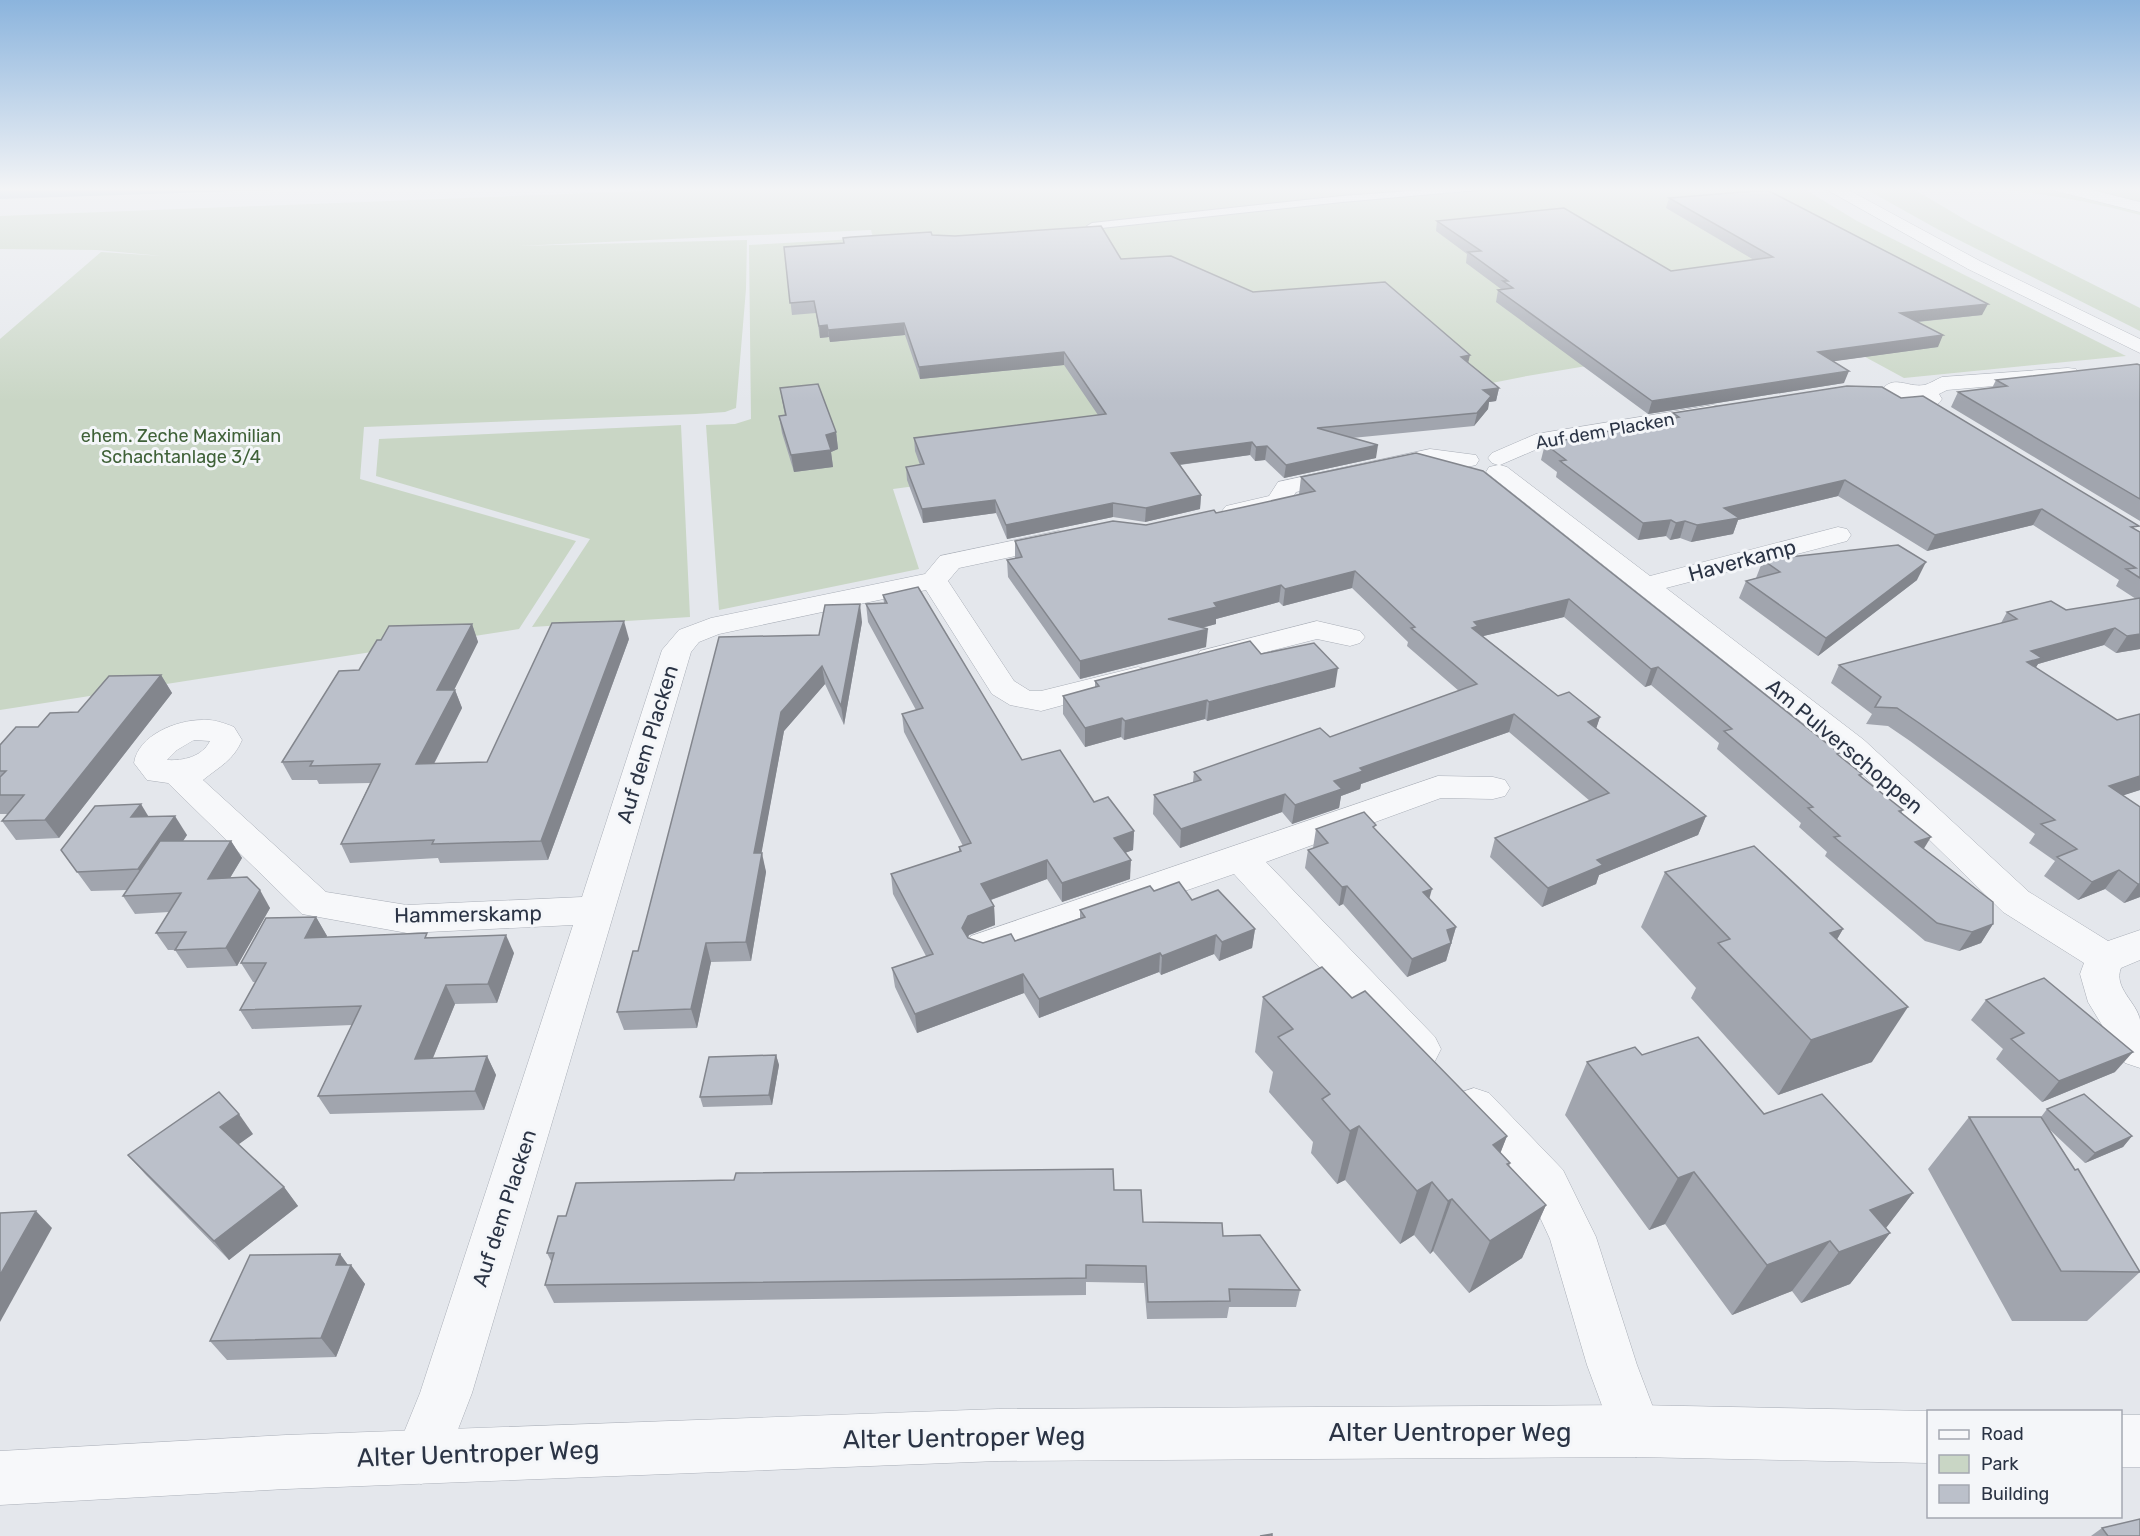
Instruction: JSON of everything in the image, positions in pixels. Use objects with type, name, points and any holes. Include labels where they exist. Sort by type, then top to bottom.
[{"type":"street","points":[[1962,259],[2140,347]]},
{"type":"street","points":[[1881,393],[1902,387],[1930,403],[1942,384],[2077,373]]},
{"type":"street","name":"Auf dem Placken","points":[[1499,465],[1536,441],[1740,408]]},
{"type":"street","points":[[1211,517],[1278,502],[1287,487],[1430,456],[1467,460],[1475,470],[1499,465]]},
{"type":"street","name":"Am Pulverschoppen","points":[[1499,465],[1853,747],[2016,902],[2123,951],[2099,974],[2108,1002],[2140,1050]]},
{"type":"street","name":"Auf dem Placken","points":[[421,1457],[446,1393],[677,650],[689,636],[711,627],[934,580],[950,562],[1078,534]]},
{"type":"street","name":"Haverkamp","points":[[1647,585],[1838,535]]},
{"type":"street","points":[[934,580],[1003,687],[1012,695],[1026,701],[1041,701],[1317,630],[1350,637]]},
{"type":"street","name":"Hammerskamp","points":[[189,771],[184,781],[315,904],[407,919],[596,910]]},
{"type":"street","points":[[984,946],[1241,858],[1438,787],[1493,788]]},
{"type":"street","points":[[1241,858],[1547,1184],[1573,1237],[1612,1365],[1636,1431]]},
{"type":"street","name":"Alter Uentroper Weg","points":[[0,1478],[286,1461],[998,1435],[1636,1431],[1927,1437]]},
{"type":"street","points":[[2122,1440],[2140,1441]]},
{"type":"green space","name":"ehem. Zeche Maximilian Schachtanlage 3/4","points":[[93,259],[747,259],[736,408],[725,412],[696,414],[364,427],[360,479],[576,541],[519,629],[0,710],[0,339]]},
{"type":"green space","points":[[749,259],[1932,259],[2126,356],[1904,378],[1821,333],[1646,356],[1527,376],[1083,464],[893,489],[919,569],[719,610],[706,425],[735,424],[751,419]]},
{"type":"green space","points":[[1996,259],[2042,259],[2140,308],[2140,331]]},
{"type":"green space","points":[[681,425],[690,617],[532,627],[590,539],[376,476],[379,439]]},
{"type":"building","points":[[785,259],[1177,259],[1253,292],[1385,282],[1470,355],[1461,357],[1499,388],[1483,390],[1491,396],[1477,413],[1317,428],[1378,445],[1286,465],[1267,446],[1256,447],[1252,442],[1171,453],[1201,495],[1146,508],[1113,503],[1006,525],[995,500],[922,509],[906,467],[924,464],[914,438],[1106,414],[1064,352],[919,367],[904,323],[828,330],[827,325],[819,326],[814,301],[790,303]]},
{"type":"building","points":[[1477,259],[1650,259],[1671,271],[1761,259],[1900,259],[1988,304],[1900,313],[1943,335],[1818,352],[1849,371],[1652,401],[1498,290],[1513,288],[1503,281],[1508,281]]},
{"type":"building","points":[[2140,365],[2140,499],[1958,392],[2007,386],[1996,380]]},
{"type":"building","points":[[818,384],[836,432],[826,435],[831,450],[791,455],[779,416],[786,415],[780,388]]},
{"type":"building","points":[[1847,386],[1882,387],[1901,398],[1923,396],[2139,526],[2131,527],[2140,532],[2140,578],[2126,569],[2136,568],[2042,509],[1935,535],[1845,480],[1724,508],[1739,518],[1697,525],[1685,521],[1676,523],[1671,520],[1643,523],[1560,461],[1566,460],[1545,444],[1679,417],[1673,413]]},
{"type":"building","points":[[1416,453],[1483,471],[1839,753],[1837,754],[1862,774],[1859,775],[1903,810],[1899,811],[1931,837],[1915,842],[1993,902],[1993,924],[1972,932],[1937,923],[1834,837],[1840,836],[1808,808],[1813,807],[1724,731],[1732,729],[1658,667],[1651,669],[1569,599],[1474,622],[1478,626],[1472,628],[1558,696],[1569,692],[1600,717],[1588,722],[1706,816],[1597,860],[1603,865],[1548,888],[1495,838],[1609,793],[1514,714],[1360,768],[1363,771],[1334,781],[1342,789],[1295,805],[1285,794],[1181,829],[1154,795],[1201,780],[1194,772],[1320,728],[1330,737],[1477,684],[1411,628],[1415,627],[1355,571],[1285,589],[1281,585],[1214,603],[1217,607],[1168,619],[1208,629],[1080,661],[1007,560],[1022,557],[1015,541],[1113,521],[1146,525],[1214,510],[1216,513],[1244,507],[1315,491],[1301,477]]},
{"type":"building","points":[[1898,545],[1926,562],[1826,638],[1746,581],[1780,572],[1763,560]]},
{"type":"building","points":[[918,587],[1022,760],[1060,750],[1094,802],[1108,797],[1134,831],[1114,838],[1131,860],[1062,883],[1047,860],[981,884],[994,906],[968,916],[962,928],[968,938],[983,943],[1011,934],[1015,941],[1085,917],[1080,910],[1150,886],[1154,891],[1179,882],[1192,900],[1218,890],[1255,929],[1222,942],[1216,935],[1162,956],[1160,953],[1039,999],[1023,974],[915,1014],[892,968],[933,954],[891,874],[961,851],[959,847],[971,843],[902,714],[923,708],[866,604],[887,603],[883,595]]},
{"type":"building","points":[[2140,598],[2140,634],[2127,636],[2115,628],[2031,651],[2042,658],[2027,662],[2117,720],[2140,714],[2140,776],[2109,786],[2140,807],[2140,884],[2119,870],[2092,882],[2057,857],[2077,849],[2041,824],[2055,820],[1897,708],[1875,707],[1881,697],[1839,665],[2017,619],[2007,612],[2051,601],[2066,610]]},
{"type":"building","points":[[860,604],[841,706],[822,666],[781,712],[754,853],[762,853],[746,942],[706,943],[691,1009],[617,1012],[633,951],[638,951],[719,637],[819,635],[825,605]]},
{"type":"building","points":[[624,621],[541,841],[432,844],[434,840],[341,844],[380,764],[310,766],[313,761],[282,762],[339,671],[359,670],[377,640],[381,640],[389,626],[472,624],[437,690],[455,690],[416,764],[487,762],[552,623]]},
{"type":"building","points":[[1250,641],[1261,654],[1314,643],[1338,668],[1209,702],[1207,700],[1125,721],[1122,718],[1085,728],[1063,696],[1099,686],[1095,681]]},
{"type":"building","points":[[161,675],[45,820],[2,821],[24,795],[0,795],[0,777],[6,771],[0,771],[0,745],[16,727],[38,727],[50,713],[78,712],[109,676]]},
{"type":"building","points":[[141,804],[131,817],[175,816],[138,869],[77,872],[61,850],[95,806]]},
{"type":"building","points":[[1364,812],[1376,825],[1373,827],[1432,889],[1423,892],[1456,927],[1447,930],[1451,943],[1412,959],[1347,886],[1342,887],[1308,850],[1328,843],[1316,829]]},
{"type":"building","points":[[160,841],[231,841],[208,879],[247,877],[260,890],[226,948],[175,950],[186,932],[156,933],[181,893],[123,896]]},
{"type":"building","points":[[1754,846],[1843,929],[1830,933],[1908,1007],[1811,1040],[1718,943],[1730,939],[1665,872]]},
{"type":"building","points":[[316,917],[305,938],[427,933],[425,938],[506,935],[488,984],[446,985],[415,1059],[487,1056],[475,1091],[318,1096],[361,1006],[240,1010],[266,963],[241,963],[266,918]]},
{"type":"building","points":[[1322,967],[1352,998],[1365,991],[1507,1136],[1493,1145],[1510,1163],[1507,1164],[1546,1205],[1490,1241],[1452,1199],[1448,1201],[1432,1182],[1417,1191],[1359,1126],[1350,1131],[1322,1099],[1330,1094],[1278,1037],[1293,1029],[1263,997]]},
{"type":"building","points":[[2044,978],[2133,1052],[2059,1081],[2011,1039],[2024,1033],[1986,1000]]},
{"type":"building","points":[[1698,1037],[1764,1114],[1822,1094],[1913,1193],[1870,1210],[1890,1233],[1839,1252],[1830,1241],[1767,1265],[1694,1172],[1678,1178],[1587,1062],[1635,1047],[1642,1055]]},
{"type":"building","points":[[776,1055],[769,1095],[700,1097],[709,1057]]},
{"type":"building","points":[[219,1092],[239,1114],[220,1127],[284,1187],[214,1241],[128,1155]]},
{"type":"building","points":[[2084,1094],[2132,1136],[2095,1153],[2047,1109]]},
{"type":"building","points":[[1969,1117],[2041,1117],[2075,1170],[2078,1169],[2140,1272],[2061,1271]]},
{"type":"building","points":[[1113,1169],[1114,1190],[1141,1190],[1143,1222],[1222,1223],[1223,1236],[1260,1235],[1300,1290],[1229,1289],[1230,1301],[1148,1302],[1146,1266],[1086,1265],[1086,1278],[545,1285],[554,1253],[547,1253],[558,1216],[566,1216],[576,1183],[734,1180],[736,1173]]},
{"type":"building","points":[[36,1211],[0,1275],[0,1213]]},
{"type":"building","points":[[340,1254],[336,1265],[351,1265],[321,1338],[210,1341],[250,1255]]},
{"type":"building","points":[[2140,1519],[2140,1536],[2108,1536],[2102,1528]]}]
